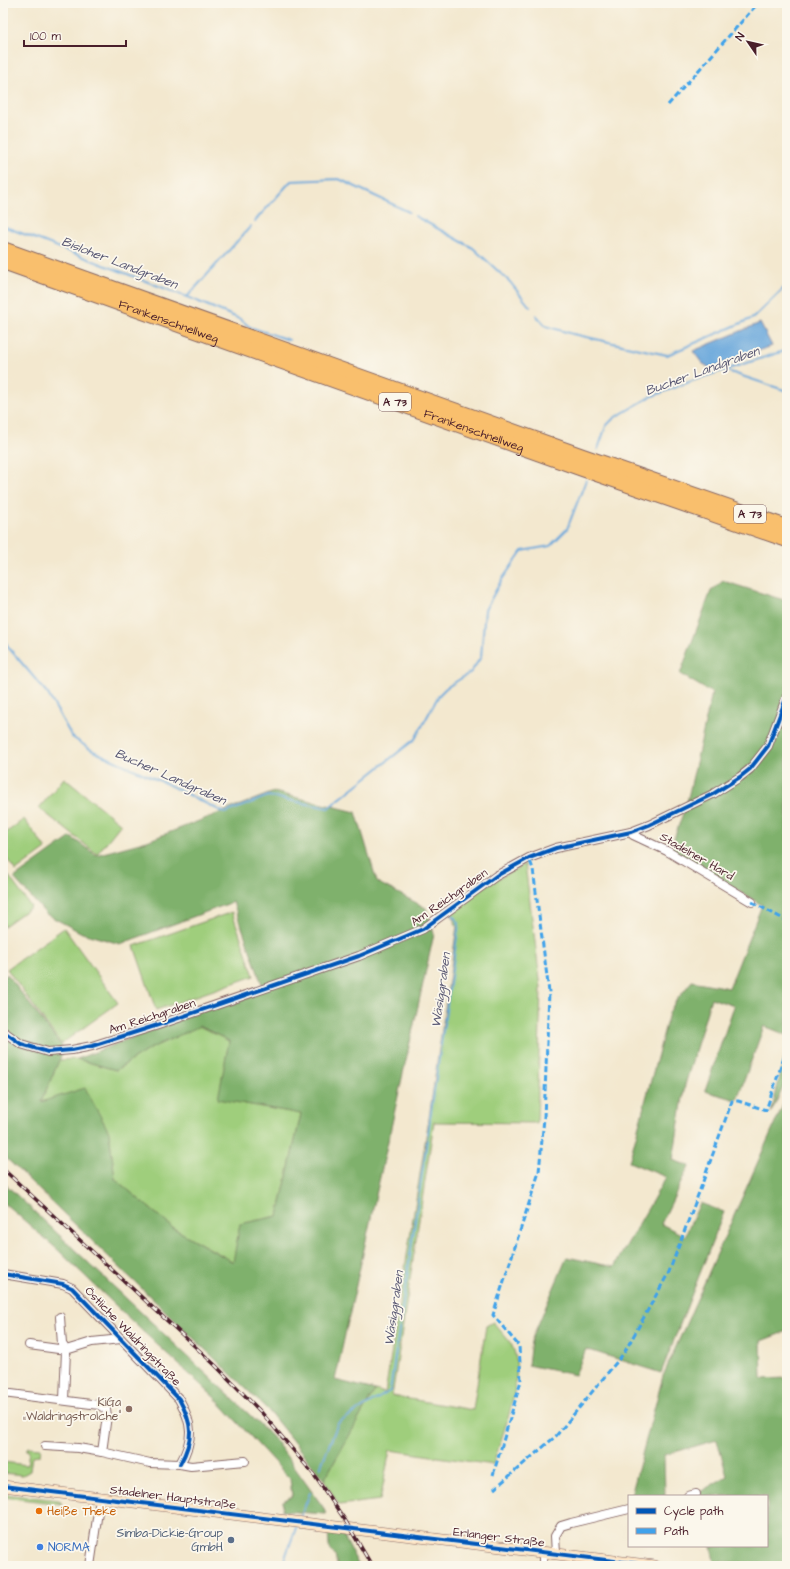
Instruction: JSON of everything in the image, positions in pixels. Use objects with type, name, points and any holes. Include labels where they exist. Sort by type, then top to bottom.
[{"type":"highway","name":"Frankenschnellweg","points":[[3,249],[583,456],[787,527]]},
{"type":"highway","name":"Frankenschnellweg","points":[[3,262],[582,469],[787,540]]},
{"type":"main road","name":"Stadelner Hauptstraße","points":[[3,1486],[340,1528]]},
{"type":"main road","name":"Erlanger Straße","points":[[340,1528],[655,1566]]},
{"type":"street","name":"Am Reichgraben","points":[[3,1031],[21,1044],[48,1052],[72,1050],[92,1046],[359,956],[423,930],[496,876],[529,858],[556,848],[631,832],[649,825],[713,794],[750,769],[768,746],[787,696]]},
{"type":"street","name":"Stadelner Hard","points":[[631,832],[633,836],[667,851],[752,902]]},
{"type":"street","name":"Östliche Waldringstraße","points":[[3,1274],[63,1284],[72,1288],[179,1399],[188,1413],[190,1429],[188,1449],[180,1464]]},
{"type":"street","points":[[60,1317],[62,1344],[66,1350],[64,1400]]},
{"type":"street","points":[[29,1345],[66,1350],[92,1342],[121,1338]]},
{"type":"street","points":[[3,1393],[99,1405],[106,1409],[107,1416],[102,1452]]},
{"type":"street","points":[[45,1446],[78,1448],[150,1463],[191,1466],[245,1461]]},
{"type":"street","points":[[692,1495],[696,1494]]},
{"type":"street","points":[[90,1566],[100,1498]]},
{"type":"street","name":"Erlanger Straße","points":[[556,1554],[555,1536],[561,1526],[628,1509]]},
{"type":"street","points":[[542,1566],[543,1552]]},
{"type":"green space","points":[[723,581],[787,601],[787,1035],[764,1026],[737,1100],[705,1091],[734,1006],[711,998],[685,1085],[673,1160],[689,1166],[661,1224],[685,1236],[700,1203],[724,1212],[661,1373],[586,1349],[575,1375],[528,1365],[531,1341],[567,1257],[614,1267],[666,1177],[629,1162],[669,1013],[675,1002],[692,981],[729,988],[762,905],[670,850],[687,802],[712,693],[680,674],[711,591]]},
{"type":"green space","points":[[64,778],[121,824],[97,854],[39,808]]},
{"type":"green space","points":[[274,792],[356,812],[377,882],[426,908],[434,934],[335,1380],[375,1390],[324,1480],[268,1410],[3,1155],[3,979],[7,974],[64,1049],[41,1102],[85,1088],[109,1132],[115,1179],[173,1228],[233,1262],[240,1224],[278,1216],[301,1114],[218,1099],[229,1041],[200,1026],[151,1048],[116,1070],[77,1059],[263,987],[233,902],[120,944],[82,933],[46,914],[14,878],[71,837],[96,855],[147,841]]},
{"type":"green space","points":[[24,819],[46,849],[16,871],[3,854],[3,835]]},
{"type":"green space","points":[[525,864],[541,988],[537,1123],[434,1122],[392,1396],[473,1410],[486,1326],[493,1322],[512,1346],[516,1358],[517,1372],[512,1405],[493,1465],[390,1450],[380,1500],[339,1505],[324,1480],[375,1390],[385,1393],[429,1118],[457,926],[450,913],[487,885]]},
{"type":"green space","points":[[3,868],[31,907],[3,927]]},
{"type":"green space","points":[[232,912],[254,976],[156,1010],[134,946]]},
{"type":"green space","points":[[64,928],[118,1003],[61,1044],[7,969]]},
{"type":"green space","points":[[199,1026],[229,1041],[219,1099],[301,1114],[278,1216],[240,1224],[234,1262],[173,1228],[115,1179],[109,1132],[41,1102],[59,1060],[77,1059],[116,1070],[151,1048]]},
{"type":"green space","points":[[787,1047],[787,1079],[771,1113]]},
{"type":"green space","points":[[787,1096],[787,1331],[761,1341],[762,1379],[787,1378],[787,1566],[714,1561],[711,1547],[768,1547],[768,1495],[701,1495],[700,1492],[727,1476],[717,1440],[664,1455],[665,1495],[631,1495],[663,1376]]},
{"type":"green space","points":[[3,1182],[272,1436],[323,1507],[326,1514],[282,1511],[283,1501],[292,1496],[290,1479],[214,1397],[58,1250],[3,1202]]},
{"type":"green space","points":[[28,1447],[41,1448],[40,1455],[32,1456],[30,1471],[23,1475],[3,1473],[3,1462],[27,1465],[29,1451],[26,1450]]},
{"type":"green space","points":[[3,1494],[59,1500],[62,1504],[3,1497]]},
{"type":"green space","points":[[328,1532],[338,1532],[343,1535],[359,1566],[337,1565],[335,1556],[329,1547]]},
{"type":"water","points":[[760,323],[772,346],[710,368],[702,363],[693,351]]},
{"type":"waterway","name":"Bisloher Landgraben","points":[[255,221],[291,181],[339,179],[409,212]]},
{"type":"waterway","name":"Bisloher Landgraben","points":[[415,216],[473,248],[510,282],[530,307]]},
{"type":"waterway","name":"Bisloher Landgraben","points":[[3,226],[187,297],[251,226]]},
{"type":"waterway","name":"Bisloher Landgraben","points":[[536,315],[546,326],[573,334],[667,355],[753,318],[787,285]]},
{"type":"waterway","points":[[187,297],[240,319],[250,327],[289,340]]},
{"type":"waterway","name":"Bucher Landgraben","points":[[598,449],[606,426],[614,418],[650,397],[700,378],[787,350]]},
{"type":"waterway","points":[[724,370],[787,391]]},
{"type":"waterway","name":"Bucher Landgraben","points":[[3,638],[9,648],[48,694],[72,737],[93,751],[167,784],[225,813],[268,796],[328,808],[415,739],[439,695],[446,688],[471,672],[481,657],[485,610],[501,581],[522,551],[550,546],[567,529],[586,480]]},
{"type":"waterway","name":"Wäsiggraben","points":[[430,1118],[459,923],[452,915]]},
{"type":"waterway","name":"Wäsiggraben","points":[[320,1468],[338,1423],[390,1391],[430,1120]]},
{"type":"waterway","name":"Wäsiggraben","points":[[300,1519],[310,1493]]},
{"type":"waterway","name":"Wäsiggraben","points":[[282,1566],[297,1525]]},
{"type":"railway","points":[[3,1169],[215,1365],[262,1413],[314,1475],[345,1520],[372,1566]]},
{"type":"marked path","points":[[668,105],[758,3]]},
{"type":"marked path","points":[[493,1475],[521,1381],[519,1346],[493,1315],[539,1172],[544,1118],[549,992],[533,869],[529,858]]},
{"type":"marked path","points":[[752,902],[787,921]]},
{"type":"marked path","points":[[494,1489],[556,1436],[624,1353],[669,1272],[732,1101],[738,1101],[766,1110],[787,1049]]},
{"type":"cycle path","points":[[3,1031],[21,1044],[48,1052],[72,1050],[92,1046],[359,956],[423,929],[496,876],[529,858],[556,848],[631,832],[649,825],[713,794],[740,777],[750,769],[768,746],[787,696]]},
{"type":"cycle path","points":[[3,1274],[63,1284],[72,1288],[179,1399],[187,1416],[190,1432],[188,1447],[180,1464]]},
{"type":"cycle path","points":[[3,1486],[655,1566]]},
{"type":"place","name":"KiGa „Waldringstrolche“","points":[[129,1409]]},
{"type":"place","name":"Heiße Theke","points":[[39,1511]]},
{"type":"place","name":"Simba-Dickie-Group GmbH","points":[[231,1540]]},
{"type":"place","name":"NORMA","points":[[40,1547]]}]
